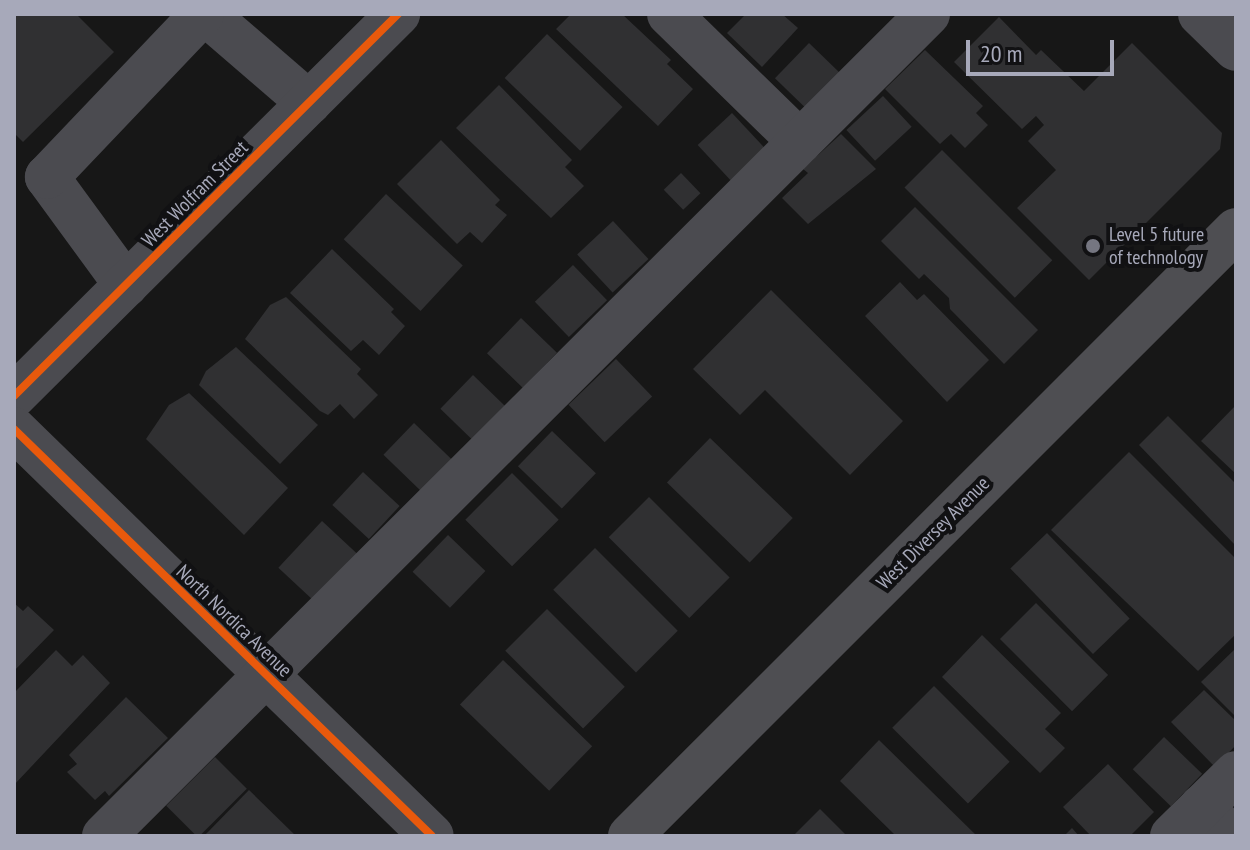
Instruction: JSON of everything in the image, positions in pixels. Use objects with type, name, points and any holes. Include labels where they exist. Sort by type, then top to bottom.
[{"type":"main road","name":"West Diversey Avenue","points":[[630,836],[1236,230]]},
{"type":"street","points":[[126,285],[47,177],[204,14],[309,103]]},
{"type":"street","name":"West Wolfram Street","points":[[14,396],[398,14]]},
{"type":"street","points":[[669,14],[800,142]]},
{"type":"street","points":[[104,836],[928,14]]},
{"type":"street","points":[[1200,14],[1236,49]]},
{"type":"street","name":"North Nordica Avenue","points":[[14,429],[432,836]]},
{"type":"street","points":[[1202,826],[1236,773]]},
{"type":"building","points":[[14,14],[76,14],[114,52],[23,142],[14,133]]},
{"type":"building","points":[[571,14],[622,14],[671,60],[667,64],[693,89],[658,126],[556,29]]},
{"type":"building","points":[[746,14],[782,14],[798,28],[762,67],[727,33]]},
{"type":"building","points":[[999,17],[1036,55],[1041,50],[1084,91],[1132,43],[1222,133],[1220,149],[1089,280],[1017,208],[1056,170],[1028,141],[1044,125],[1036,116],[1022,129],[954,62]]},
{"type":"building","points":[[547,34],[623,107],[580,151],[505,78]]},
{"type":"building","points":[[809,43],[843,76],[809,111],[775,78]]},
{"type":"building","points":[[925,50],[983,106],[976,113],[988,125],[965,148],[951,134],[940,144],[885,89]]},
{"type":"building","points":[[499,85],[572,160],[565,167],[584,186],[551,218],[456,128]]},
{"type":"building","points":[[883,96],[912,127],[875,161],[846,130]]},
{"type":"building","points":[[732,113],[766,150],[732,182],[698,145]]},
{"type":"building","points":[[841,134],[876,169],[808,224],[782,198],[808,173],[803,169]]},
{"type":"building","points":[[441,140],[500,200],[495,205],[507,215],[482,243],[470,232],[457,244],[397,184]]},
{"type":"building","points":[[942,150],[1052,260],[1015,298],[905,187]]},
{"type":"building","points":[[681,173],[700,193],[683,210],[664,190]]},
{"type":"building","points":[[386,194],[463,266],[421,311],[344,239]]},
{"type":"building","points":[[915,207],[1038,330],[1004,364],[950,309],[949,298],[924,274],[919,279],[881,241]]},
{"type":"building","points":[[613,221],[648,259],[613,292],[577,254]]},
{"type":"building","points":[[332,249],[394,309],[391,312],[405,326],[379,355],[363,340],[351,351],[290,293]]},
{"type":"building","points":[[573,265],[607,300],[569,337],[535,302]]},
{"type":"building","points":[[900,282],[917,300],[924,294],[989,360],[947,402],[865,316]]},
{"type":"building","points":[[771,290],[903,421],[850,475],[765,390],[740,415],[693,369]]},
{"type":"building","points":[[286,297],[361,369],[357,374],[378,395],[354,419],[340,404],[328,415],[320,411],[245,339],[270,305]]},
{"type":"building","points":[[521,318],[557,353],[523,388],[487,353]]},
{"type":"building","points":[[236,347],[318,425],[280,464],[199,385],[206,371]]},
{"type":"building","points":[[616,359],[652,396],[605,442],[569,405]]},
{"type":"building","points":[[473,375],[507,408],[474,441],[440,409]]},
{"type":"building","points":[[189,393],[288,488],[244,535],[146,439],[169,405]]},
{"type":"building","points":[[1236,405],[1236,474],[1201,441]]},
{"type":"building","points":[[1168,416],[1236,484],[1236,546],[1139,445]]},
{"type":"building","points":[[414,423],[453,461],[422,492],[383,455]]},
{"type":"building","points":[[552,431],[596,473],[562,509],[518,466]]},
{"type":"building","points":[[710,438],[793,518],[750,562],[667,483]]},
{"type":"building","points":[[1129,452],[1236,559],[1236,634],[1198,671],[1051,530]]},
{"type":"building","points":[[363,472],[400,506],[369,539],[332,505]]},
{"type":"building","points":[[512,473],[559,520],[512,566],[465,520]]},
{"type":"building","points":[[649,497],[730,578],[689,618],[609,537]]},
{"type":"building","points":[[322,521],[359,556],[316,603],[278,568]]},
{"type":"building","points":[[1047,533],[1130,619],[1093,654],[1010,568]]},
{"type":"building","points":[[448,535],[485,571],[450,608],[413,572]]},
{"type":"building","points":[[595,548],[678,631],[636,672],[553,590]]},
{"type":"building","points":[[14,603],[23,611],[28,606],[54,630],[14,671]]},
{"type":"building","points":[[1036,603],[1108,675],[1072,711],[1000,639]]},
{"type":"building","points":[[547,609],[625,687],[583,729],[505,651]]},
{"type":"building","points":[[982,635],[1061,713],[1045,729],[1065,748],[1040,773],[942,677]]},
{"type":"building","points":[[1236,648],[1236,717],[1201,682]]},
{"type":"building","points":[[56,650],[72,666],[83,655],[110,683],[14,785],[14,693]]},
{"type":"building","points":[[503,660],[592,746],[549,791],[460,705]]},
{"type":"building","points":[[934,686],[1010,762],[968,803],[892,728]]},
{"type":"building","points":[[1204,690],[1236,721],[1236,745],[1215,767],[1171,722]]},
{"type":"building","points":[[126,697],[168,738],[109,796],[105,791],[95,800],[67,772],[77,764],[69,755]]},
{"type":"building","points":[[1164,737],[1202,774],[1171,806],[1133,769]]},
{"type":"building","points":[[879,740],[977,836],[896,836],[840,781]]},
{"type":"building","points":[[215,757],[247,789],[200,836],[166,806]]},
{"type":"building","points":[[1108,764],[1154,812],[1130,836],[1091,836],[1063,807]]},
{"type":"building","points":[[249,790],[296,836],[204,836]]},
{"type":"building","points":[[820,809],[847,836],[793,836]]},
{"type":"building","points":[[1072,828],[1079,836],[1064,836]]},
{"type":"cycle path","points":[[14,396],[398,14]]},
{"type":"cycle path","points":[[14,429],[432,836]]},
{"type":"place","name":"Level 5 future of technology","points":[[1093,246]]}]
